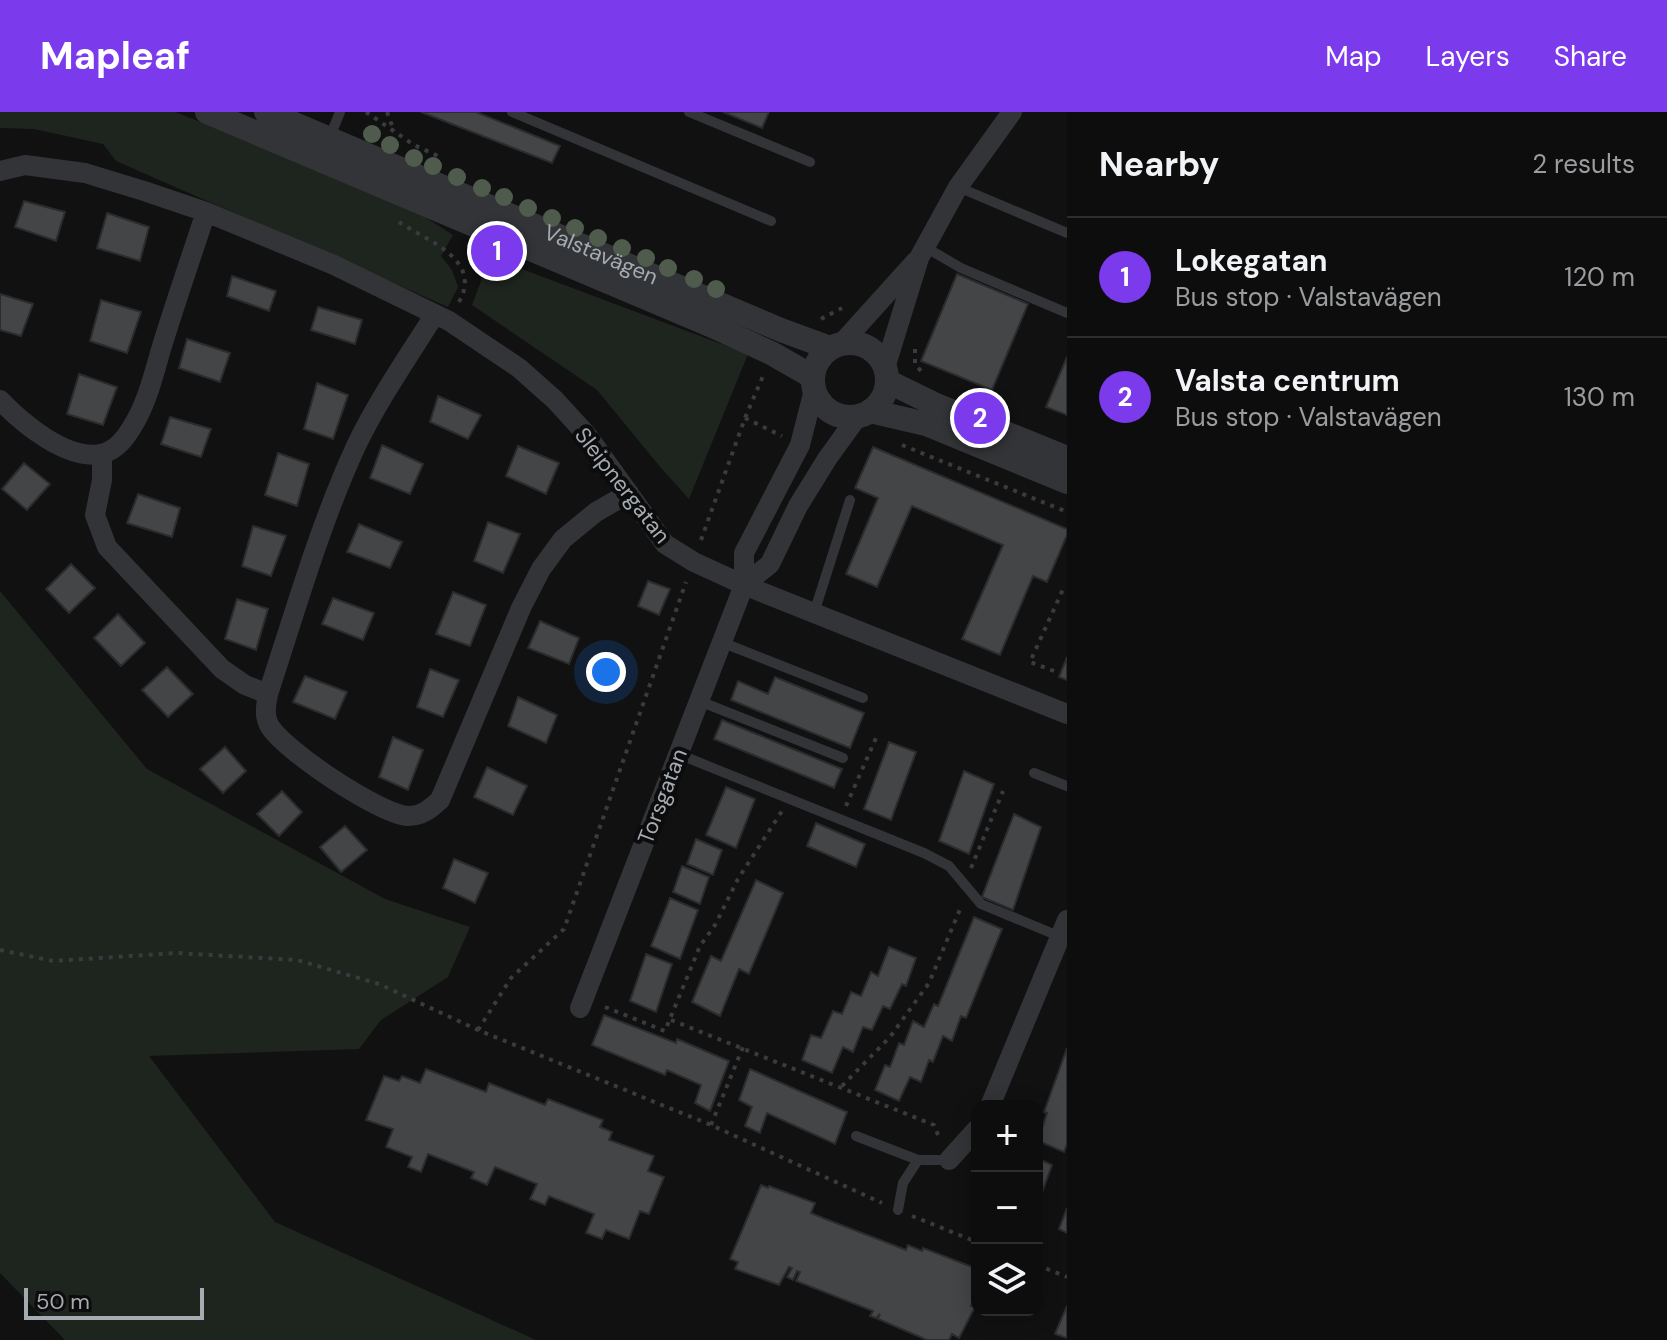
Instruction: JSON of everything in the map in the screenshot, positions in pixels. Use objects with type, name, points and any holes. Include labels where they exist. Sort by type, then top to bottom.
[{"type":"street","name":"Valstavägen","points":[[207,112],[324,149],[781,330],[836,346],[855,343],[867,347],[879,356],[886,374],[934,404],[1067,458]]},
{"type":"street","name":"Valstavägen","points":[[266,112],[324,149],[773,354],[813,383],[820,401],[833,413],[845,417],[864,414],[926,424],[1067,482]]},
{"type":"street","points":[[864,414],[880,402],[922,252],[958,187],[1012,112]]},
{"type":"street","name":"Sleipnergatan","points":[[0,171],[25,165],[85,173],[206,212],[334,265],[442,318],[519,368],[555,400],[587,435],[665,544],[694,562],[744,585],[1067,714]]},
{"type":"street","points":[[0,400],[54,443],[80,455],[102,454],[118,445],[133,426],[150,384],[206,212]]},
{"type":"street","points":[[813,383],[820,357],[836,346],[922,252]]},
{"type":"street","points":[[442,318],[382,399],[357,445],[332,507],[268,694],[265,710],[269,724],[311,763],[363,798],[407,816],[429,810],[440,800],[521,608],[541,569],[563,539],[596,512],[629,493]]},
{"type":"street","name":"Torsgatan","points":[[582,1003],[744,585],[744,553],[800,445],[813,383]]},
{"type":"street","name":"Torsgatan","points":[[744,585],[770,564],[798,506],[827,459],[864,414]]},
{"type":"street","points":[[102,454],[102,480],[95,515],[107,547],[222,669],[245,685],[268,694]]},
{"type":"street","points":[[993,1100],[1065,932]]},
{"type":"street","points":[[949,1160],[971,1136]]},
{"type":"lane","points":[[324,149],[340,112]]},
{"type":"lane","points":[[512,112],[771,221]]},
{"type":"lane","points":[[689,112],[810,162]]},
{"type":"lane","points":[[958,187],[1067,233]]},
{"type":"lane","points":[[922,252],[1067,313]]},
{"type":"lane","points":[[814,613],[850,500]]},
{"type":"lane","points":[[721,642],[863,698]]},
{"type":"lane","points":[[699,701],[843,758]]},
{"type":"lane","points":[[678,754],[924,853],[949,866],[981,904],[1065,932]]},
{"type":"lane","points":[[1034,773],[1067,786]]},
{"type":"lane","points":[[856,1136],[918,1160],[949,1160]]},
{"type":"lane","points":[[898,1210],[903,1183],[918,1160]]},
{"type":"path","points":[[387,112],[395,133]]},
{"type":"path","points":[[396,220],[448,252],[465,271],[464,294],[442,318]]},
{"type":"path","points":[[810,317],[821,319],[851,301]]},
{"type":"path","points":[[915,345],[915,364],[928,379]]},
{"type":"path","points":[[745,418],[800,445]]},
{"type":"path","points":[[900,444],[1067,512]]},
{"type":"path","points":[[1054,671],[1030,662],[1064,587]]},
{"type":"path","points":[[840,819],[876,738]]},
{"type":"path","points":[[842,1086],[890,1037],[929,983],[963,904],[971,867],[1003,791]]},
{"type":"path","points":[[582,1003],[665,1031],[700,946],[785,806]]},
{"type":"path","points":[[0,950],[53,961],[177,953],[297,960],[379,984],[478,1030],[711,1125],[971,1240]]},
{"type":"path","points":[[670,1019],[934,1125],[949,1160]]},
{"type":"path","points":[[711,1125],[743,1047]]},
{"type":"path","points":[[1043,1267],[1067,1277]]},
{"type":"shaded area","points":[[0,112],[175,112],[394,197],[453,235],[441,256],[452,270],[458,287],[448,307],[116,161],[103,144],[34,129],[0,128]]},
{"type":"shaded area","points":[[490,257],[748,354],[689,499],[597,390],[472,305]]},
{"type":"shaded area","points":[[0,591],[147,769],[385,899],[470,927],[448,977],[381,1020],[359,1049],[149,1056],[275,1222],[536,1340],[65,1340],[0,1273]]},
{"type":"building","points":[[421,112],[476,112],[560,146],[552,163]]},
{"type":"building","points":[[723,112],[769,112],[762,128]]},
{"type":"building","points":[[24,201],[65,212],[56,241],[15,227]]},
{"type":"building","points":[[107,213],[149,227],[140,261],[97,248]]},
{"type":"building","points":[[957,274],[1028,304],[992,390],[921,361]]},
{"type":"building","points":[[232,276],[276,291],[269,311],[227,296]]},
{"type":"building","points":[[0,294],[33,304],[21,336],[0,330]]},
{"type":"building","points":[[101,300],[141,312],[127,353],[90,341]]},
{"type":"building","points":[[318,307],[362,320],[355,344],[311,330]]},
{"type":"building","points":[[187,339],[230,353],[220,382],[179,368]]},
{"type":"building","points":[[1067,357],[1067,415],[1046,407]]},
{"type":"building","points":[[79,374],[117,387],[103,425],[67,414]]},
{"type":"building","points":[[317,383],[348,395],[333,439],[304,429]]},
{"type":"building","points":[[438,396],[481,415],[468,439],[430,422]]},
{"type":"building","points":[[170,417],[211,429],[201,457],[161,444]]},
{"type":"building","points":[[382,445],[423,464],[410,494],[370,478]]},
{"type":"building","points":[[518,446],[559,463],[546,494],[506,476]]},
{"type":"building","points":[[873,447],[1067,529],[1047,582],[1033,576],[1000,655],[962,639],[1003,545],[912,506],[877,587],[846,574],[878,498],[855,488]]},
{"type":"building","points":[[278,453],[309,464],[297,506],[265,495]]},
{"type":"building","points":[[24,463],[50,484],[27,510],[2,489]]},
{"type":"building","points":[[138,494],[180,508],[172,537],[127,523]]},
{"type":"building","points":[[488,522],[520,534],[503,573],[474,561]]},
{"type":"building","points":[[359,524],[402,542],[390,568],[347,552]]},
{"type":"building","points":[[253,526],[286,536],[271,576],[242,566]]},
{"type":"building","points":[[71,564],[95,588],[69,613],[46,589]]},
{"type":"building","points":[[648,581],[670,589],[659,615],[638,606]]},
{"type":"building","points":[[453,592],[486,605],[470,646],[436,634]]},
{"type":"building","points":[[333,598],[374,613],[363,640],[322,624]]},
{"type":"building","points":[[237,599],[268,609],[256,650],[225,639]]},
{"type":"building","points":[[118,614],[145,643],[121,666],[94,638]]},
{"type":"building","points":[[540,621],[579,638],[569,664],[528,648]]},
{"type":"building","points":[[1067,657],[1067,680],[1059,677]]},
{"type":"building","points":[[167,667],[193,694],[168,717],[142,690]]},
{"type":"building","points":[[430,669],[459,680],[443,717],[417,707]]},
{"type":"building","points":[[305,676],[347,692],[335,719],[293,702]]},
{"type":"building","points":[[775,677],[864,713],[850,748],[731,700],[738,681],[768,694]]},
{"type":"building","points":[[518,697],[557,715],[546,743],[508,726]]},
{"type":"building","points":[[722,720],[842,769],[834,788],[714,739]]},
{"type":"building","points":[[393,737],[423,750],[408,790],[379,777]]},
{"type":"building","points":[[889,742],[916,752],[891,820],[864,809]]},
{"type":"building","points":[[225,747],[246,771],[223,793],[200,769]]},
{"type":"building","points":[[487,767],[527,786],[513,815],[474,797]]},
{"type":"building","points":[[964,771],[994,784],[969,854],[939,841]]},
{"type":"building","points":[[726,787],[755,799],[736,848],[706,835]]},
{"type":"building","points":[[282,791],[302,812],[279,836],[257,814]]},
{"type":"building","points":[[1014,814],[1041,827],[1013,910],[982,897]]},
{"type":"building","points":[[816,823],[865,844],[856,867],[807,846]]},
{"type":"building","points":[[345,826],[367,850],[341,872],[320,847]]},
{"type":"building","points":[[696,839],[722,850],[713,875],[687,864]]},
{"type":"building","points":[[454,859],[488,873],[475,903],[443,888]]},
{"type":"building","points":[[682,866],[709,877],[700,904],[673,892]]},
{"type":"building","points":[[756,880],[783,893],[749,974],[739,969],[720,1016],[692,1002],[711,956],[721,961]]},
{"type":"building","points":[[670,898],[698,910],[680,959],[651,946]]},
{"type":"building","points":[[974,917],[1002,929],[966,1018],[961,1016],[952,1041],[943,1036],[921,1082],[910,1077],[899,1101],[875,1090],[885,1065],[890,1067],[899,1043],[904,1045],[913,1021],[924,1027],[934,1004],[938,1006]]},
{"type":"building","points":[[889,947],[916,958],[906,986],[902,984],[890,1009],[883,1006],[872,1030],[863,1027],[853,1052],[843,1047],[832,1073],[802,1060],[811,1035],[821,1038],[833,1011],[842,1014],[851,992],[861,996],[871,972],[878,976]]},
{"type":"building","points":[[646,954],[672,964],[656,1012],[630,1001]]},
{"type":"building","points":[[604,1015],[676,1043],[677,1039],[729,1061],[710,1111],[695,1103],[701,1085],[667,1070],[665,1075],[592,1045]]},
{"type":"building","points":[[1067,1048],[1067,1144],[1064,1152],[1043,1143],[1047,1113],[1044,1112]]},
{"type":"building","points":[[426,1069],[486,1092],[489,1083],[545,1105],[548,1099],[603,1120],[600,1127],[612,1132],[609,1140],[654,1156],[648,1171],[664,1177],[649,1214],[640,1211],[629,1239],[606,1230],[602,1239],[586,1233],[594,1214],[549,1196],[545,1205],[530,1199],[537,1184],[495,1167],[487,1185],[471,1178],[474,1172],[428,1154],[421,1172],[408,1167],[412,1157],[386,1147],[393,1129],[366,1120],[384,1076],[399,1081],[402,1076],[420,1083]]},
{"type":"building","points":[[750,1069],[847,1112],[835,1144],[767,1113],[760,1133],[745,1126],[752,1107],[739,1100]]},
{"type":"building","points":[[1043,1161],[1052,1165],[1043,1190]]},
{"type":"building","points":[[761,1185],[769,1186],[815,1203],[811,1213],[823,1218],[906,1250],[908,1245],[922,1251],[923,1248],[971,1266],[971,1315],[959,1338],[952,1334],[949,1340],[927,1340],[878,1319],[880,1314],[876,1318],[870,1316],[873,1311],[796,1281],[800,1272],[797,1271],[793,1280],[787,1277],[792,1268],[789,1267],[779,1285],[735,1269],[738,1262],[730,1259]]},
{"type":"building","points":[[1067,1208],[1067,1233],[1059,1229]]},
{"type":"building","points":[[1067,1306],[1067,1338],[1055,1334]]},
{"type":"place","name":"Lokegatan","points":[[497,251]]},
{"type":"place","name":"Valsta centrum","points":[[980,418]]}]
